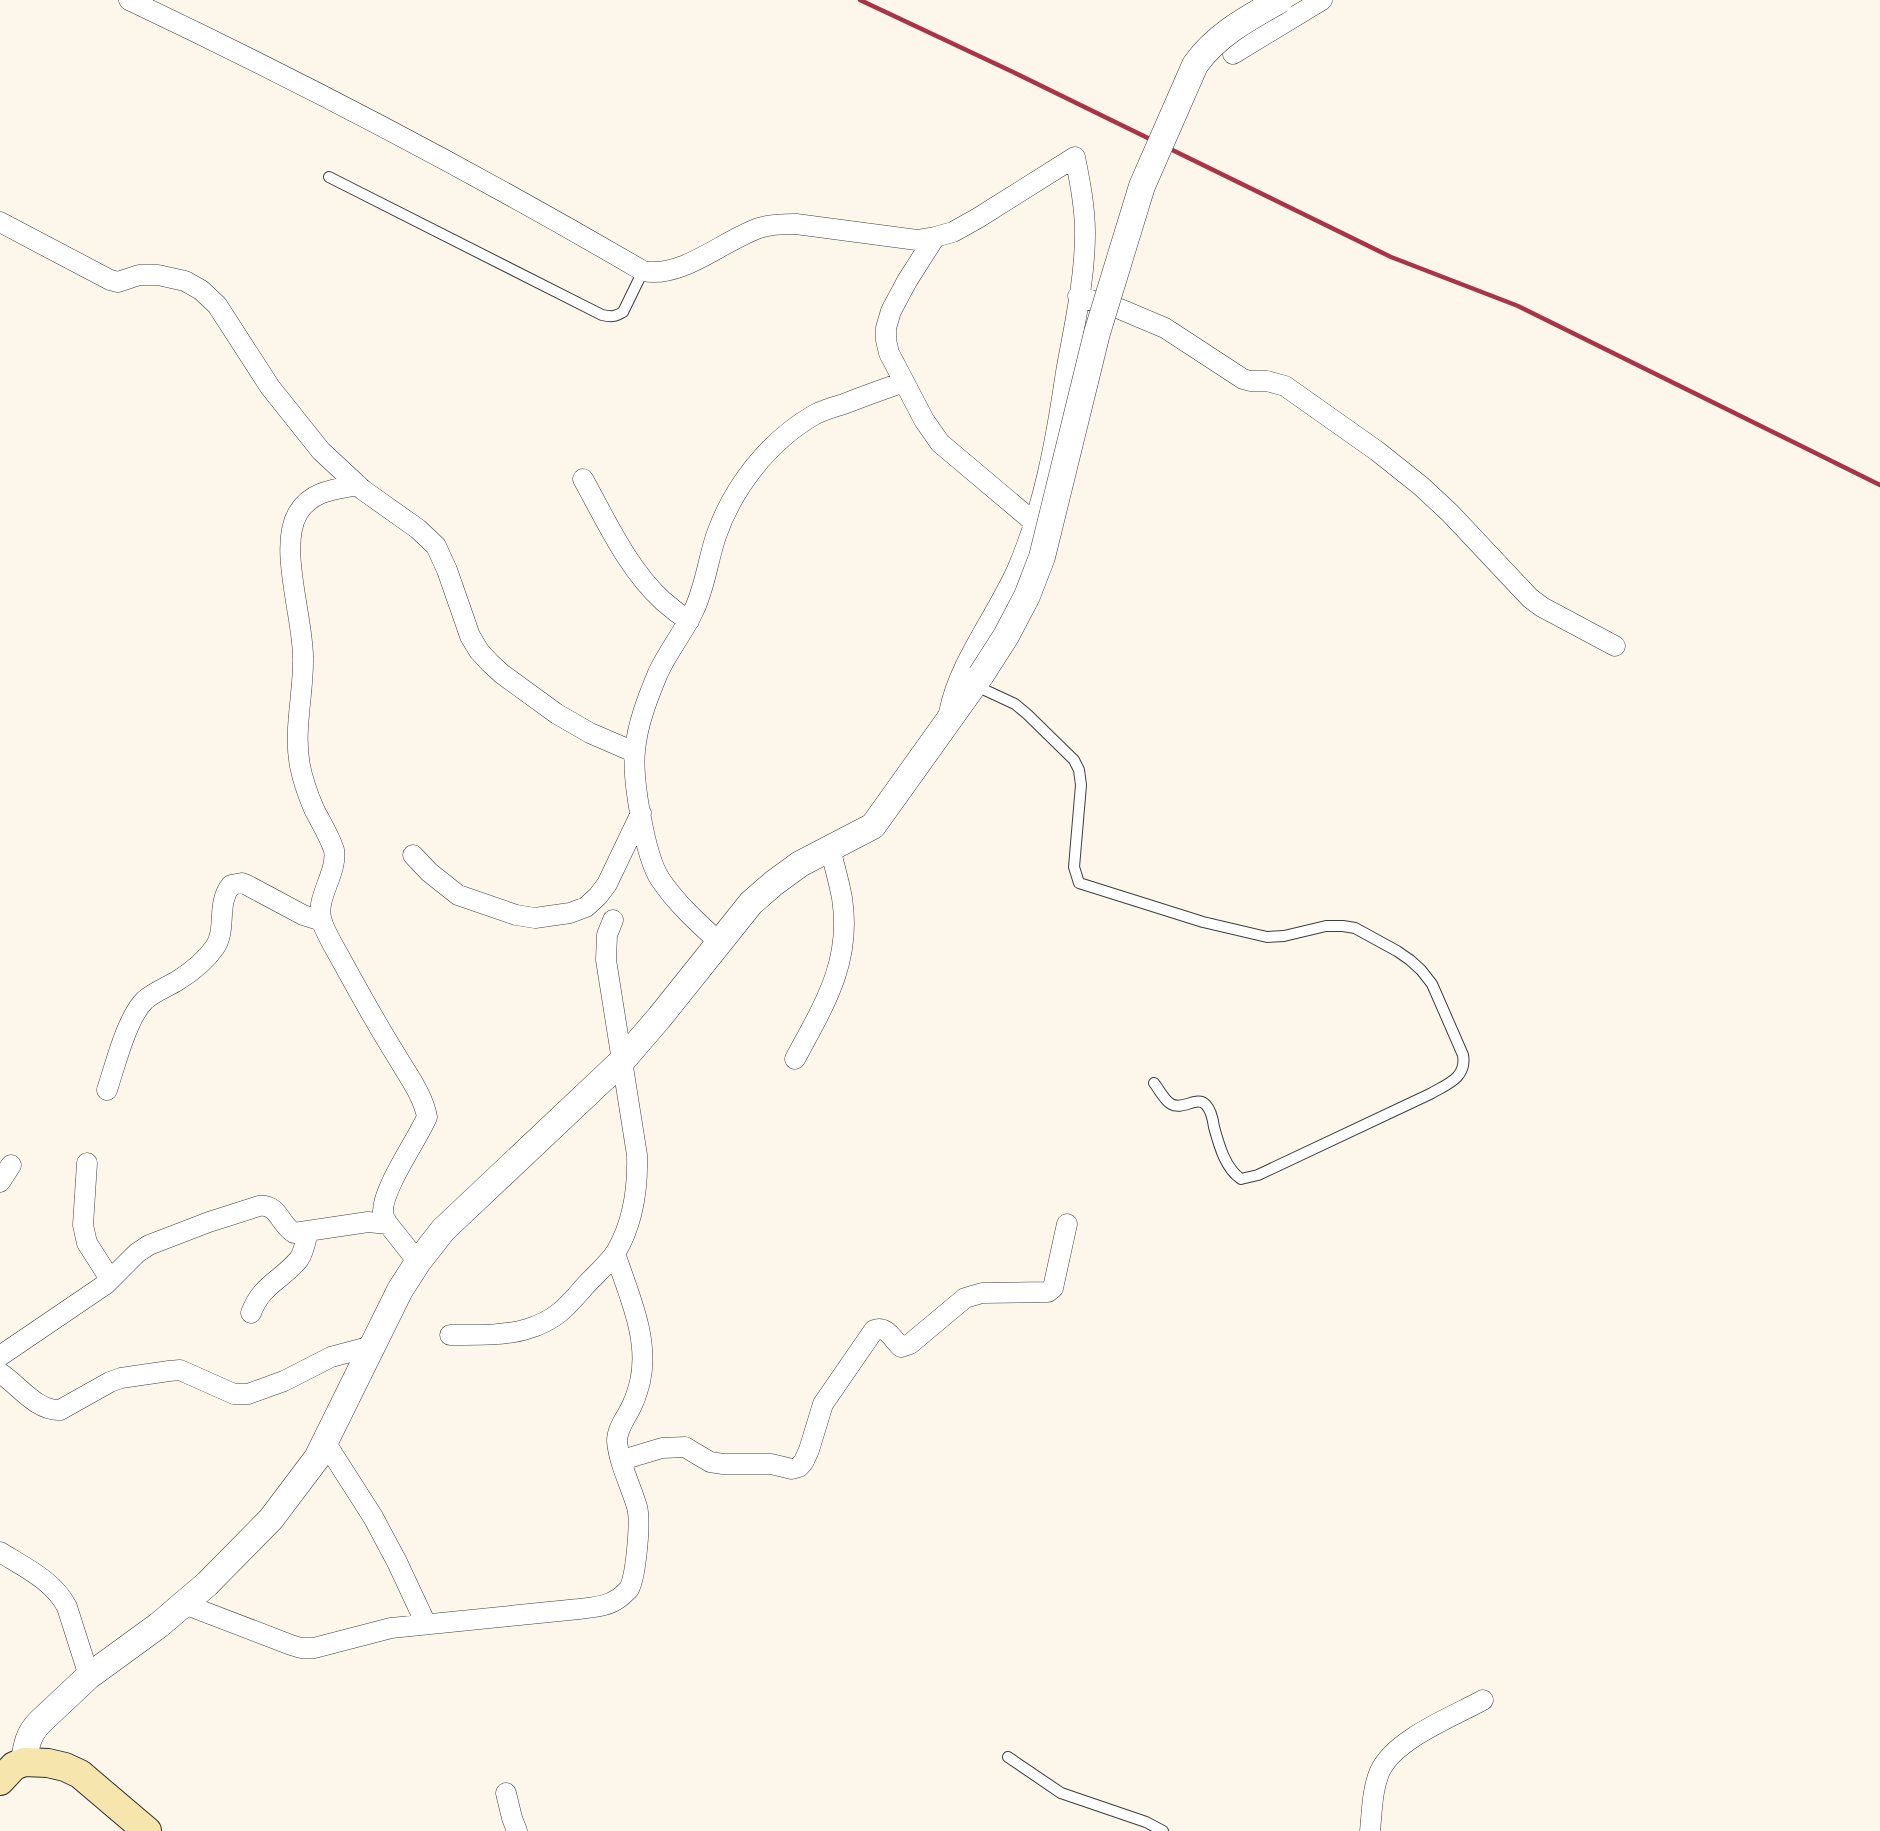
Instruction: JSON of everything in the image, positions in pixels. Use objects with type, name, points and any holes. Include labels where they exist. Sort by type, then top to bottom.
[{"type":"main road","points":[[0,1781],[14,1766],[24,1762],[48,1763],[65,1767],[80,1774],[147,1831]]},
{"type":"street","points":[[129,0],[249,57],[534,208],[643,271],[654,273],[669,271],[761,227],[796,224],[917,240],[935,237],[953,232],[978,218],[1076,157],[1085,235],[1083,266],[1056,435],[1039,511],[1005,595],[960,678],[951,700],[947,722]]},
{"type":"street","points":[[24,1762],[27,1740],[33,1730],[89,1676],[159,1625],[207,1584],[271,1519],[317,1458],[400,1290],[443,1230],[622,1061],[751,903],[800,864],[873,826],[977,680],[1006,636],[1027,596],[1042,557],[1097,333],[1142,186],[1195,65],[1206,50],[1225,33],[1280,0]]},
{"type":"street","points":[[1233,54],[1322,0]]},
{"type":"street","points":[[0,222],[110,280],[118,282],[140,275],[158,275],[185,281],[201,290],[217,305],[270,387],[310,439],[358,485],[436,546],[447,570],[470,636],[490,663],[556,714],[590,733],[634,752]]},
{"type":"street","points":[[935,237],[891,311],[886,328],[889,353],[940,443],[1035,523]]},
{"type":"street","points":[[1078,296],[1120,309],[1165,328],[1243,379],[1267,381],[1285,386],[1377,451],[1421,486],[1450,513],[1530,598],[1542,607],[1615,646]]},
{"type":"street","points":[[719,942],[674,898],[658,877],[648,853],[634,752],[645,707],[659,670],[699,600],[716,537],[726,513],[740,488],[762,458],[794,428],[816,414],[904,382]]},
{"type":"street","points":[[583,479],[627,557],[643,579],[664,602],[689,621]]},
{"type":"street","points":[[358,485],[314,496],[294,520],[291,564],[299,611],[303,657],[299,709],[300,762],[309,796],[332,842],[335,856],[322,899],[322,921],[355,986],[413,1083],[426,1111],[423,1126],[384,1203],[384,1218],[418,1262]]},
{"type":"street","points":[[413,855],[429,872],[458,895],[516,915],[536,918],[570,913],[586,907],[607,884],[641,813]]},
{"type":"street","points":[[795,1059],[825,1002],[839,969],[844,921],[842,897],[830,848]]},
{"type":"street","points":[[107,1090],[129,1028],[141,1004],[191,970],[217,945],[224,897],[231,885],[242,883],[303,915],[322,921]]},
{"type":"street","points":[[450,1335],[514,1331],[544,1323],[564,1310],[615,1253],[628,1224],[635,1199],[638,1173],[606,960],[607,935],[613,920]]},
{"type":"street","points":[[87,1163],[83,1225],[87,1243],[110,1279]]},
{"type":"street","points":[[0,1356],[106,1284],[137,1253],[149,1245],[209,1221],[259,1206],[267,1206],[273,1208],[288,1229],[294,1233],[368,1222],[388,1224]]},
{"type":"street","points":[[622,1461],[675,1446],[685,1447],[710,1462],[771,1464],[792,1469],[799,1467],[804,1461],[823,1404],[874,1330],[879,1328],[886,1330],[901,1347],[910,1344],[965,1298],[982,1293],[1048,1292],[1053,1288],[1067,1224]]},
{"type":"street","points":[[251,1313],[264,1289],[299,1258],[308,1231]]},
{"type":"street","points":[[184,1604],[301,1648],[314,1648],[392,1628],[579,1609],[611,1603],[621,1597],[632,1580],[637,1548],[638,1514],[617,1439],[640,1382],[643,1356],[640,1333],[615,1253]]},
{"type":"street","points":[[0,1373],[42,1406],[60,1410],[121,1378],[180,1370],[234,1394],[248,1394],[284,1381],[331,1357],[372,1346]]},
{"type":"street","points":[[325,1442],[373,1517],[398,1562],[426,1624]]},
{"type":"street","points":[[0,1552],[53,1587],[62,1597],[89,1676]]},
{"type":"street","points":[[1370,1831],[1380,1772],[1389,1757],[1398,1747],[1413,1737],[1483,1700]]},
{"type":"street","points":[[506,1793],[516,1831]]},
{"type":"lane","points":[[329,177],[602,315],[611,317],[623,312],[643,271]]},
{"type":"lane","points":[[977,680],[1015,704],[1074,760],[1079,770],[1081,785],[1074,867],[1079,883],[1203,922],[1267,937],[1284,936],[1326,927],[1355,928],[1397,951],[1421,970],[1432,984],[1463,1055],[1464,1064],[1462,1072],[1454,1080],[1430,1094],[1258,1175],[1241,1179],[1228,1166],[1205,1103],[1198,1101],[1173,1106],[1154,1083]]},
{"type":"lane","points":[[1008,1758],[1061,1793],[1157,1826],[1163,1831]]},
{"type":"railway","points":[[860,0],[1013,72],[1391,257],[1518,306],[1880,485]]}]
